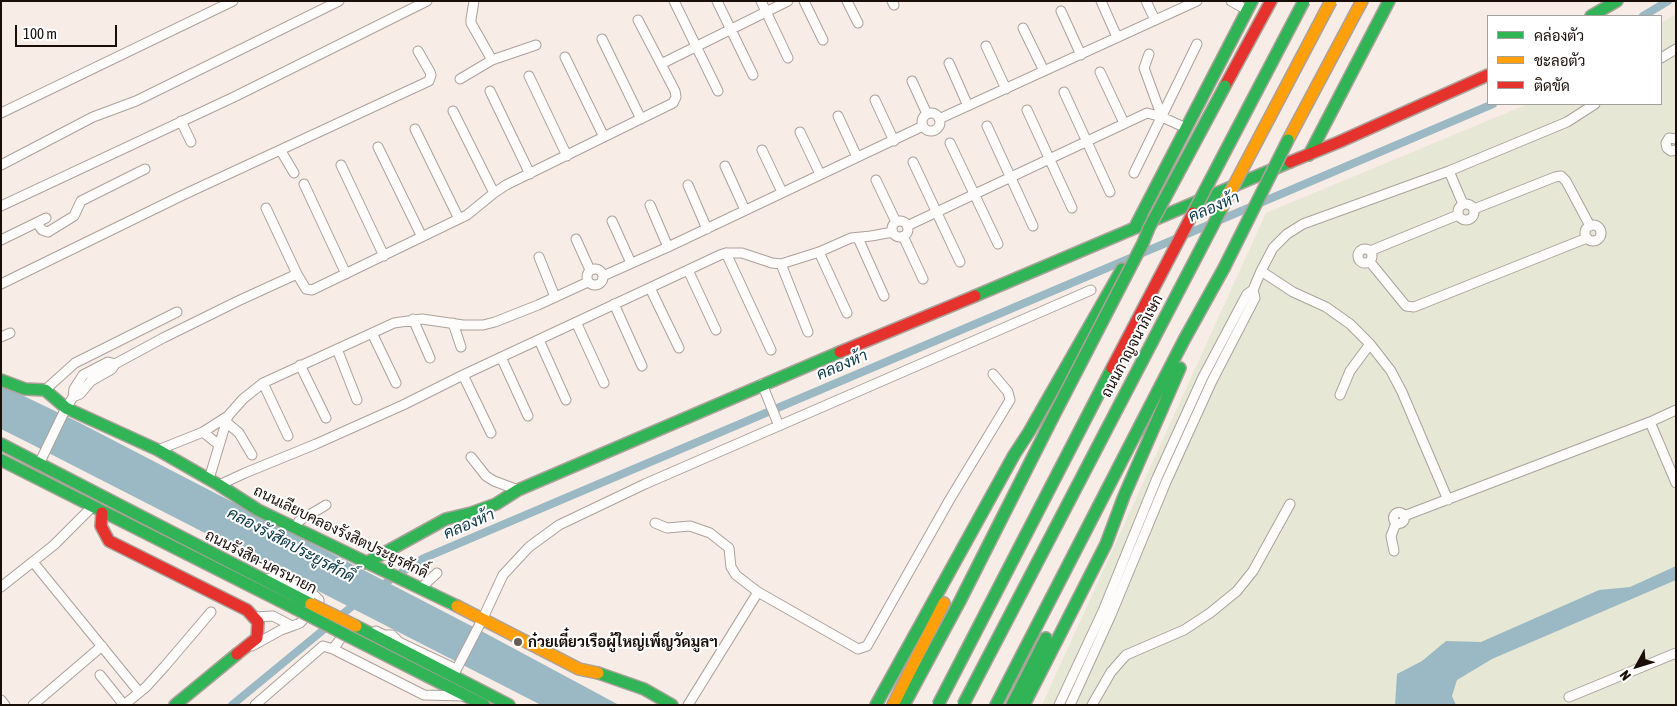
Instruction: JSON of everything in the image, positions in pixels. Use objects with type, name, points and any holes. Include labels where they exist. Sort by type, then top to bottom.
[{"type":"main road","points":[[876,705],[1020,444],[1041,412],[1080,340],[1164,203],[1271,1]]},
{"type":"main road","name":"ถนนกาญจนาภิเษก","points":[[938,705],[1096,397],[1304,1]]},
{"type":"main road","name":"ถนนกาญจนาภิเษก","points":[[963,705],[1331,1]]},
{"type":"main road","points":[[996,705],[1217,289],[1224,268],[1277,161],[1362,1]]},
{"type":"main road","points":[[1310,155],[1389,1]]},
{"type":"main road","points":[[1593,15],[1617,1]]},
{"type":"main road","points":[[1134,227],[1249,6]]},
{"type":"main road","points":[[371,565],[446,519],[472,513],[496,504],[518,490],[1134,227],[1310,155],[1487,75]]},
{"type":"main road","points":[[904,705],[960,601],[1149,228]]},
{"type":"main road","points":[[1024,705],[1106,544],[1173,372]]},
{"type":"main road","points":[[1,380],[25,389],[45,390]]},
{"type":"main road","name":"ถนนเลียบคลองรังสิตประยูรศักดิ์","points":[[45,390],[65,410],[158,450],[258,510],[294,529],[401,578],[579,669],[629,682],[672,705]]},
{"type":"main road","points":[[893,705],[1024,447],[1029,432]]},
{"type":"main road","name":"ถนนรังสิต-นครนายก","points":[[1,444],[40,460],[263,580],[356,626],[455,671],[509,705]]},
{"type":"main road","name":"ถนนรังสิต-นครนายก","points":[[1,460],[484,705]]},
{"type":"main road","points":[[1012,705],[1098,538],[1124,496]]},
{"type":"main road","points":[[97,510],[101,526],[109,541],[247,610],[259,626],[257,638],[175,705]]},
{"type":"street","points":[[1,112],[233,1]]},
{"type":"street","points":[[1,164],[93,117],[136,101],[339,1]]},
{"type":"street","points":[[1,206],[268,81],[427,1]]},
{"type":"street","points":[[474,1],[471,23],[492,60]]},
{"type":"street","points":[[674,1],[718,91]]},
{"type":"street","points":[[717,1],[754,75]]},
{"type":"street","points":[[761,1],[788,58]]},
{"type":"street","points":[[662,64],[788,1]]},
{"type":"street","points":[[804,1],[823,40]]},
{"type":"street","points":[[847,1],[858,24]]},
{"type":"street","points":[[1102,1],[1117,37]]},
{"type":"street","points":[[1146,1],[1154,20]]},
{"type":"street","points":[[1231,1],[1249,6]]},
{"type":"street","points":[[939,119],[1194,2]]},
{"type":"street","points":[[1061,11],[1081,55]]},
{"type":"street","points":[[266,208],[297,274],[306,289],[312,290],[459,219],[473,211],[494,193],[675,100],[675,90],[638,20]]},
{"type":"street","points":[[1024,28],[1044,71]]},
{"type":"street","points":[[602,39],[641,119]]},
{"type":"street","points":[[1134,173],[1198,44]]},
{"type":"street","points":[[460,79],[492,60],[536,45]]},
{"type":"street","points":[[986,46],[1006,89]]},
{"type":"street","points":[[1,284],[184,195],[429,81],[430,72],[418,50]]},
{"type":"street","points":[[1662,58],[1674,53]]},
{"type":"street","points":[[1149,54],[1144,68],[1162,117]]},
{"type":"street","points":[[565,57],[604,137]]},
{"type":"street","points":[[949,63],[968,106]]},
{"type":"street","points":[[1100,72],[1124,123]]},
{"type":"street","points":[[529,76],[567,156]]},
{"type":"street","points":[[912,81],[927,114]]},
{"type":"street","points":[[490,91],[530,174]]},
{"type":"street","points":[[1064,92],[1110,192]]},
{"type":"street","points":[[876,100],[894,141]]},
{"type":"street","points":[[1059,705],[1075,683],[1112,615],[1137,540],[1212,381],[1255,298],[1253,290],[1273,248],[1287,234],[1303,224],[1449,170],[1567,122],[1593,105]]},
{"type":"street","points":[[1027,110],[1072,208]]},
{"type":"street","points":[[453,111],[494,193]]},
{"type":"street","points":[[907,226],[1147,113],[1162,117],[1186,128]]},
{"type":"street","points":[[927,114],[933,114],[939,119],[940,125],[934,131],[928,131],[923,126],[922,120],[927,114]]},
{"type":"street","points":[[838,116],[857,157]]},
{"type":"street","points":[[181,121],[191,142]]},
{"type":"street","points":[[590,270],[586,277],[588,282],[592,285],[597,285],[603,276],[923,126]]},
{"type":"street","points":[[987,126],[1033,226]]},
{"type":"street","points":[[415,129],[459,219]]},
{"type":"street","points":[[800,132],[820,174]]},
{"type":"street","points":[[1676,139],[1669,138],[1666,143],[1667,148],[1671,151],[1676,150]]},
{"type":"street","points":[[950,143],[998,244]]},
{"type":"street","points":[[378,147],[422,237]]},
{"type":"street","points":[[762,150],[782,192]]},
{"type":"street","points":[[282,151],[294,173]]},
{"type":"street","points":[[913,162],[960,262]]},
{"type":"street","points":[[341,165],[384,256]]},
{"type":"street","points":[[725,166],[745,210]]},
{"type":"street","points":[[37,223],[42,230],[48,232],[74,216],[81,201],[145,169]]},
{"type":"street","points":[[1449,170],[1463,204]]},
{"type":"street","points":[[1474,209],[1561,176],[1566,181],[1590,226]]},
{"type":"street","points":[[219,486],[403,405],[501,357],[726,253],[742,253],[781,264],[820,252],[845,240],[894,227],[902,221],[907,226],[907,232],[903,236],[897,236],[894,227],[876,180]]},
{"type":"street","points":[[304,184],[346,274]]},
{"type":"street","points":[[688,185],[707,228]]},
{"type":"street","points":[[1463,204],[1470,204],[1474,209],[1474,215],[1470,220],[1463,220],[1458,215],[1458,208],[1463,204]]},
{"type":"street","points":[[650,205],[668,247]]},
{"type":"street","points":[[1370,262],[1364,264],[1359,261],[1357,256],[1360,251],[1365,249],[1370,251],[1458,215]]},
{"type":"street","points":[[1,240],[46,218]]},
{"type":"street","points":[[612,221],[631,263]]},
{"type":"street","points":[[1594,225],[1599,228],[1601,234],[1598,240],[1592,241],[1587,238],[1585,230],[1590,226],[1594,225]]},
{"type":"street","points":[[903,236],[923,279]]},
{"type":"street","points":[[858,238],[884,296]]},
{"type":"street","points":[[1370,262],[1406,306],[1414,307],[1587,238]]},
{"type":"street","points":[[576,239],[590,270]]},
{"type":"street","points":[[1370,251],[1372,256],[1370,262]]},
{"type":"street","points":[[820,252],[847,313]]},
{"type":"street","points":[[726,253],[771,350]]},
{"type":"street","points":[[539,257],[555,297]]},
{"type":"street","points":[[781,264],[808,332]]},
{"type":"street","points":[[590,270],[597,270],[603,276]]},
{"type":"street","points":[[688,270],[716,330]]},
{"type":"street","points":[[1261,271],[1293,292],[1326,307],[1350,324],[1370,344],[1391,371],[1402,392],[1448,500]]},
{"type":"street","points":[[40,460],[73,397],[74,389],[84,374],[108,362],[116,364],[238,300],[297,274]]},
{"type":"street","points":[[209,480],[227,419],[243,399],[263,383],[394,323],[412,319],[473,326],[495,322],[588,282]]},
{"type":"street","points":[[650,288],[679,348]]},
{"type":"street","points":[[333,649],[353,621],[384,635],[392,635],[399,642],[455,671],[504,575],[529,546],[551,530],[645,484],[778,424],[1091,290]]},
{"type":"street","points":[[614,304],[642,366]]},
{"type":"street","points":[[45,390],[75,363],[176,312]]},
{"type":"street","points":[[412,319],[430,358]]},
{"type":"street","points":[[576,322],[604,383]]},
{"type":"street","points":[[452,323],[462,347]]},
{"type":"street","points":[[1,337],[10,332]]},
{"type":"street","points":[[372,333],[396,383]]},
{"type":"street","points":[[539,340],[566,400]]},
{"type":"street","points":[[1340,395],[1350,371],[1370,344]]},
{"type":"street","points":[[337,349],[357,400]]},
{"type":"street","points":[[501,357],[528,416]]},
{"type":"street","points":[[300,365],[326,418]]},
{"type":"street","points":[[655,523],[667,528],[690,526],[710,533],[729,548],[731,567],[736,575],[758,592],[858,649],[867,646],[950,499],[1010,400],[1008,392],[993,374]]},
{"type":"street","points":[[463,375],[491,433]]},
{"type":"street","points":[[263,383],[288,436]]},
{"type":"street","points":[[763,386],[778,424]]},
{"type":"street","points":[[1394,551],[1391,536],[1396,523],[1393,520],[1394,516],[1397,513],[1401,513],[1404,516],[1448,500],[1650,422],[1676,410]]},
{"type":"street","points":[[158,450],[202,432],[227,419]]},
{"type":"street","points":[[227,419],[239,433],[252,455]]},
{"type":"street","points":[[1650,422],[1676,483]]},
{"type":"street","points":[[202,432],[219,445]]},
{"type":"street","points":[[471,457],[486,476],[494,482],[518,490]]},
{"type":"street","points":[[1092,705],[1110,672],[1126,655],[1184,630],[1210,613],[1237,590],[1253,571],[1290,504]]},
{"type":"street","points":[[294,529],[299,521],[326,505]]},
{"type":"street","points":[[1,587],[97,510]]},
{"type":"street","points":[[33,562],[139,692]]},
{"type":"street","points":[[421,588],[437,572]]},
{"type":"street","points":[[243,649],[253,646],[280,630],[300,623],[319,603],[315,596],[277,577],[263,580]]},
{"type":"street","points":[[688,705],[758,592]]},
{"type":"street","points":[[100,675],[124,705],[165,666],[211,612]]},
{"type":"street","points":[[254,617],[273,616],[292,626]]},
{"type":"street","points":[[33,705],[102,646]]},
{"type":"street","points":[[255,705],[323,646],[333,649],[424,696],[466,696]]},
{"type":"street","points":[[1570,697],[1676,653]]},
{"type":"street","points":[[396,681],[404,665]]},
{"type":"street","points":[[1070,705],[1075,683]]},
{"type":"street","points":[[1,700],[5,705]]},
{"type":"green space","points":[[1676,14],[1676,705],[1042,705],[1266,213],[1526,105],[1662,105],[1662,22]]},
{"type":"water","name":"คลองรังสิตประยูรศักดิ์","points":[[1,385],[80,423],[485,633],[619,705],[541,705],[1,429]]},
{"type":"water","points":[[1676,566],[1676,580],[1492,659],[1457,680],[1452,696],[1456,705],[1395,705],[1397,674],[1422,661],[1446,641],[1481,642],[1599,590],[1630,587]]},
{"type":"waterway","name":"คลองห้า","points":[[1645,15],[1668,1]]},
{"type":"waterway","name":"คลองห้า","points":[[378,588],[422,559],[1491,105]]},
{"type":"waterway","name":"คลองห้า","points":[[232,705],[356,603]]},
{"type":"traffic: fast","points":[[1135,227],[1252,1]]},
{"type":"traffic: fast","points":[[1193,213],[1304,1]]},
{"type":"traffic: fast","points":[[1309,155],[1389,1]]},
{"type":"traffic: fast","points":[[1593,15],[1617,1]]},
{"type":"traffic: fast","points":[[1052,419],[1149,228],[1225,86]]},
{"type":"traffic: fast","points":[[1224,268],[1288,140]]},
{"type":"traffic: fast","points":[[975,296],[1290,162]]},
{"type":"traffic: fast","points":[[963,705],[1223,206]]},
{"type":"traffic: fast","points":[[996,705],[1184,340],[1224,268]]},
{"type":"traffic: fast","points":[[876,705],[1014,455],[1122,269]]},
{"type":"traffic: fast","points":[[366,563],[446,519],[496,504],[518,490],[840,352]]},
{"type":"traffic: fast","points":[[938,705],[1112,368]]},
{"type":"traffic: fast","points":[[1024,705],[1106,544],[1124,496],[1180,368]]},
{"type":"traffic: fast","points":[[1,380],[25,389],[45,390],[66,408],[158,450],[258,510],[457,606]]},
{"type":"traffic: fast","points":[[904,705],[960,601],[1052,419]]},
{"type":"traffic: fast","points":[[1,444],[311,604]]},
{"type":"traffic: fast","points":[[1,460],[302,612]]},
{"type":"traffic: fast","points":[[302,612],[348,636]]},
{"type":"traffic: fast","points":[[356,626],[509,705]]},
{"type":"traffic: fast","points":[[348,636],[484,705]]},
{"type":"traffic: fast","points":[[1012,705],[1046,638]]},
{"type":"traffic: fast","points":[[175,705],[237,654]]},
{"type":"traffic: fast","points":[[598,673],[644,689],[672,705]]},
{"type":"traffic: slow","points":[[1223,206],[1331,1]]},
{"type":"traffic: slow","points":[[1288,140],[1362,1]]},
{"type":"traffic: slow","points":[[893,705],[944,603]]},
{"type":"traffic: slow","points":[[311,604],[356,626]]},
{"type":"traffic: slow","points":[[457,606],[579,669],[598,673]]},
{"type":"traffic: jam","points":[[1225,86],[1271,1]]},
{"type":"traffic: jam","points":[[1290,162],[1487,75]]},
{"type":"traffic: jam","points":[[1112,368],[1193,213]]},
{"type":"traffic: jam","points":[[840,352],[975,296]]},
{"type":"traffic: jam","points":[[102,513],[101,526],[109,541],[247,610],[258,622],[257,638],[237,654]]},
{"type":"place","name":"ก๋วยเตี๋ยวเรือผู้ใหญ่เพ็ญวัดมูลฯ","points":[[518,642]]}]
